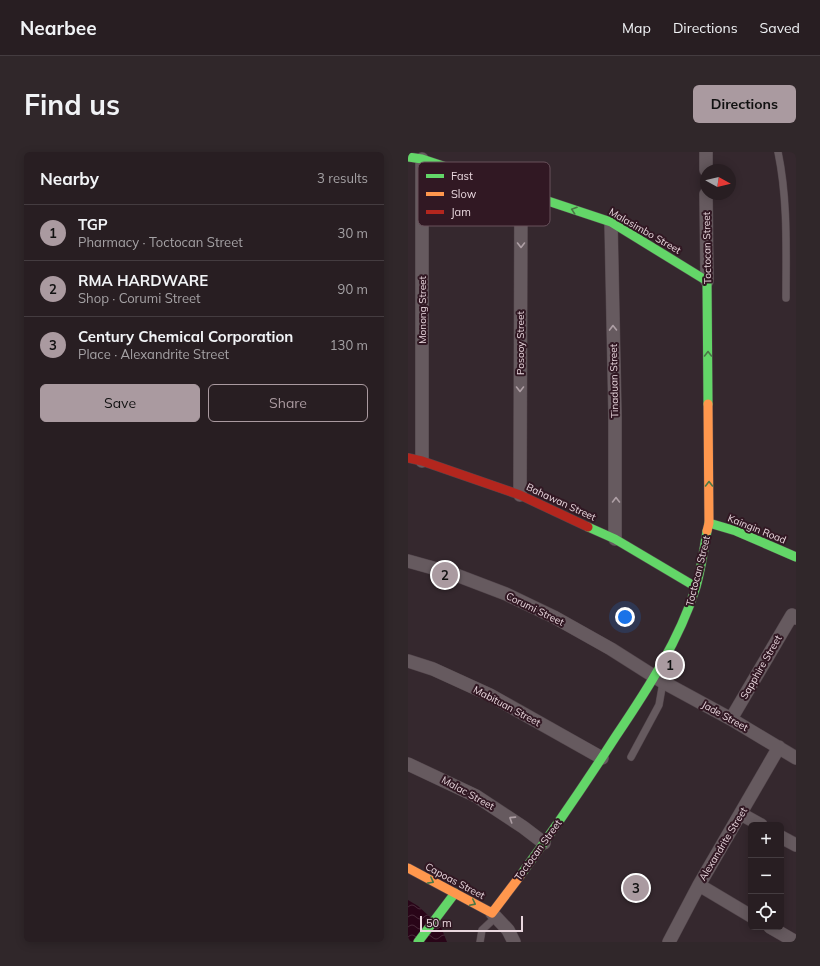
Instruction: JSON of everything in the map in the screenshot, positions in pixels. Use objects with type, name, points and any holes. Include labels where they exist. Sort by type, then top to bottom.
[{"type":"street","points":[[706,152],[706,164]]},
{"type":"street","name":"Malasimbo Street","points":[[408,157],[431,162]]},
{"type":"street","name":"Toctocan Street","points":[[494,915],[640,700],[658,679],[696,586],[709,523],[706,200]]},
{"type":"street","name":"Malasimbo Street","points":[[550,202],[610,222],[707,281]]},
{"type":"street","name":"Tinaduan Street","points":[[610,222],[615,415],[615,539]]},
{"type":"street","name":"Monong Street","points":[[422,226],[422,461]]},
{"type":"street","name":"Posooy Street","points":[[520,495],[521,226]]},
{"type":"street","name":"Bahawan Street","points":[[408,458],[422,461],[520,495],[615,539],[696,586]]},
{"type":"street","name":"Kaingin Road","points":[[709,523],[736,531],[796,557]]},
{"type":"street","name":"Corumi Street","points":[[408,561],[451,573],[506,594],[554,617],[611,649],[658,679]]},
{"type":"street","name":"Sapphire Street","points":[[731,719],[794,616]]},
{"type":"street","name":"Mabituan Street","points":[[408,661],[433,669],[490,695],[602,758]]},
{"type":"street","name":"Jade Street","points":[[658,679],[731,719],[796,758]]},
{"type":"street","name":"Alexandrite Street","points":[[669,942],[699,885],[779,747]]},
{"type":"street","name":"Malac Street","points":[[408,764],[476,796],[523,827],[544,843]]},
{"type":"street","points":[[741,814],[756,822]]},
{"type":"street","points":[[784,838],[796,845]]},
{"type":"street","name":"Capoas Street","points":[[408,868],[494,915]]},
{"type":"street","points":[[699,885],[748,914]]},
{"type":"street","points":[[418,942],[455,894]]},
{"type":"street","points":[[494,915],[508,930],[514,942]]},
{"type":"street","points":[[775,930],[796,942]]},
{"type":"lane","points":[[778,152],[782,170],[785,200],[786,298]]},
{"type":"lane","points":[[630,757],[660,705],[658,679]]},
{"type":"lane","points":[[480,942],[482,930],[494,915]]},
{"type":"water","points":[[408,900],[418,906],[441,927],[447,942],[408,942]]},
{"type":"traffic: fast","points":[[408,157],[431,162]]},
{"type":"traffic: fast","points":[[550,202],[611,222],[707,281],[708,404]]},
{"type":"traffic: fast","points":[[709,523],[736,531],[796,557]]},
{"type":"traffic: fast","points":[[588,527],[615,539],[696,587]]},
{"type":"traffic: fast","points":[[520,876],[593,772],[639,701],[671,646],[681,627],[696,587],[707,531]]},
{"type":"traffic: fast","points":[[418,942],[455,893]]},
{"type":"traffic: slow","points":[[707,531],[709,523],[708,404]]},
{"type":"traffic: slow","points":[[408,868],[492,913],[520,876]]},
{"type":"traffic: jam","points":[[408,458],[422,461],[520,495],[588,527]]},
{"type":"place","name":"RMA HARDWARE","points":[[445,575]]},
{"type":"place","name":"TGP","points":[[670,665]]},
{"type":"place","name":"Century Chemical Corporation","points":[[636,888]]}]
